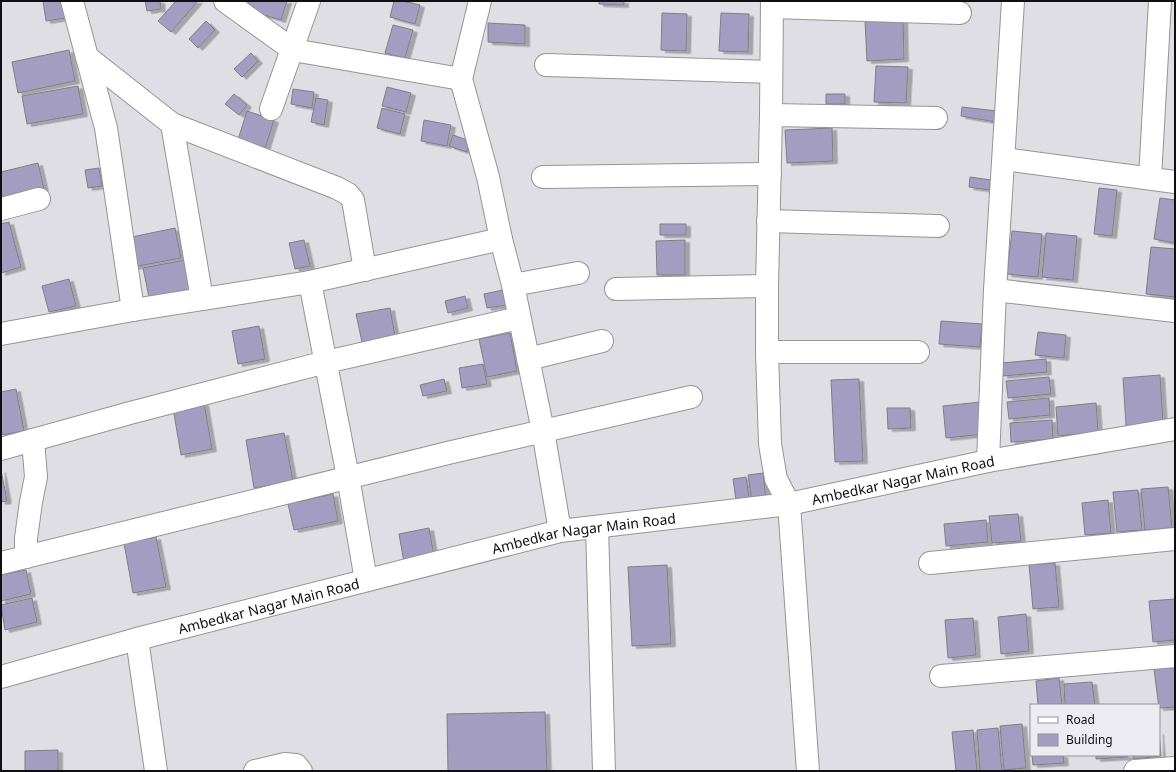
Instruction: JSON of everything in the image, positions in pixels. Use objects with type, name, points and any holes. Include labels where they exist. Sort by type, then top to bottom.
[{"type":"street","points":[[72,1],[106,128],[133,310]]},
{"type":"street","points":[[225,1],[293,50],[461,79]]},
{"type":"street","points":[[271,109],[309,1]]},
{"type":"street","points":[[988,460],[995,290],[1013,1]]},
{"type":"street","points":[[1150,178],[1160,1]]},
{"type":"street","points":[[476,2],[461,79],[488,177],[501,239],[513,285],[543,431],[560,531]]},
{"type":"street","points":[[808,771],[789,504],[776,479],[770,444],[766,352],[766,286],[770,174],[772,4],[960,13]]},
{"type":"street","points":[[87,57],[172,124],[337,188],[348,194],[352,200],[365,270]]},
{"type":"street","points":[[546,65],[771,72]]},
{"type":"street","points":[[771,115],[936,118]]},
{"type":"street","points":[[172,124],[202,299]]},
{"type":"street","points":[[1004,159],[1175,182]]},
{"type":"street","points":[[543,177],[770,174]]},
{"type":"street","points":[[1,209],[39,199]]},
{"type":"street","points":[[768,221],[938,226]]},
{"type":"street","points":[[1,334],[133,310],[310,282],[501,239]]},
{"type":"street","points":[[513,285],[578,273]]},
{"type":"street","points":[[310,282],[348,477],[366,580]]},
{"type":"street","points":[[616,289],[766,286]]},
{"type":"street","points":[[995,290],[1175,311]]},
{"type":"street","points":[[1,450],[130,413],[326,362],[519,318]]},
{"type":"street","points":[[528,359],[602,341]]},
{"type":"street","points":[[766,352],[918,352]]},
{"type":"street","points":[[1,563],[348,477],[691,397]]},
{"type":"street","name":"Ambedkar Nagar Main Road","points":[[2,672],[560,531],[789,504],[988,460],[1175,429]]},
{"type":"street","points":[[26,557],[26,538],[36,477],[33,440]]},
{"type":"street","points":[[597,527],[604,771]]},
{"type":"street","points":[[930,564],[1175,539]]},
{"type":"street","points":[[137,639],[156,771]]},
{"type":"street","points":[[941,676],[1175,656]]},
{"type":"street","points":[[255,771],[290,764],[296,765],[301,771]]},
{"type":"street","points":[[1135,771],[1175,768]]},
{"type":"building","points":[[43,1],[62,1],[65,18],[46,21]]},
{"type":"building","points":[[145,1],[160,1],[161,9],[147,11]]},
{"type":"building","points":[[176,1],[198,1],[171,32],[158,21]]},
{"type":"building","points":[[249,1],[287,1],[281,20],[247,10]]},
{"type":"building","points":[[394,1],[403,1],[420,5],[415,24],[390,17]]},
{"type":"building","points":[[599,1],[624,1],[624,5],[599,4]]},
{"type":"building","points":[[662,13],[687,14],[686,51],[661,50]]},
{"type":"building","points":[[721,13],[749,14],[748,52],[719,51]]},
{"type":"building","points":[[903,20],[904,59],[867,61],[865,21]]},
{"type":"building","points":[[206,21],[215,30],[198,48],[189,39]]},
{"type":"building","points":[[488,23],[525,25],[525,44],[488,42]]},
{"type":"building","points":[[393,25],[413,30],[405,58],[385,53]]},
{"type":"building","points":[[69,50],[75,81],[18,93],[12,62]]},
{"type":"building","points":[[251,53],[258,61],[242,77],[234,69]]},
{"type":"building","points":[[876,66],[908,67],[906,103],[874,102]]},
{"type":"building","points":[[78,86],[83,114],[27,124],[22,96]]},
{"type":"building","points":[[387,87],[411,93],[406,112],[382,106]]},
{"type":"building","points":[[293,89],[314,92],[312,108],[291,104]]},
{"type":"building","points":[[234,94],[247,105],[239,115],[225,104]]},
{"type":"building","points":[[826,94],[845,94],[845,104],[826,104]]},
{"type":"building","points":[[316,98],[328,100],[324,125],[311,122]]},
{"type":"building","points":[[962,107],[997,111],[996,122],[961,116]]},
{"type":"building","points":[[382,108],[405,114],[400,134],[377,128]]},
{"type":"building","points":[[247,111],[274,120],[263,155],[236,146]]},
{"type":"building","points":[[424,120],[451,125],[447,146],[421,141]]},
{"type":"building","points":[[832,128],[833,161],[787,163],[785,130]]},
{"type":"building","points":[[453,135],[470,141],[467,152],[449,146]]},
{"type":"building","points":[[38,163],[44,189],[1,199],[1,172]]},
{"type":"building","points":[[99,168],[102,186],[88,188],[85,170]]},
{"type":"building","points":[[970,177],[991,180],[989,190],[969,187]]},
{"type":"building","points":[[1099,188],[1117,190],[1112,236],[1094,234]]},
{"type":"building","points":[[1160,198],[1175,200],[1175,243],[1154,239]]},
{"type":"building","points":[[9,222],[21,267],[1,273],[1,224]]},
{"type":"building","points":[[660,224],[686,224],[686,235],[660,235]]},
{"type":"building","points":[[175,228],[181,258],[133,267],[127,238]]},
{"type":"building","points":[[1012,231],[1042,234],[1038,277],[1007,274]]},
{"type":"building","points":[[1046,233],[1077,236],[1073,280],[1042,277]]},
{"type":"building","points":[[304,240],[310,266],[295,269],[289,243]]},
{"type":"building","points":[[685,240],[685,275],[657,275],[656,241]]},
{"type":"building","points":[[1151,247],[1175,249],[1175,297],[1146,294]]},
{"type":"building","points":[[185,260],[192,293],[150,302],[143,268]]},
{"type":"building","points":[[69,279],[76,306],[49,312],[42,286]]},
{"type":"building","points":[[503,290],[506,305],[487,308],[484,294]]},
{"type":"building","points":[[465,296],[468,308],[448,313],[445,301]]},
{"type":"building","points":[[390,308],[395,336],[362,342],[356,314]]},
{"type":"building","points":[[941,321],[982,324],[980,347],[939,344]]},
{"type":"building","points":[[259,326],[265,359],[238,364],[232,331]]},
{"type":"building","points":[[1038,332],[1066,335],[1064,358],[1035,355]]},
{"type":"building","points":[[510,333],[517,371],[487,377],[479,339]]},
{"type":"building","points":[[1046,359],[1047,372],[1003,376],[1002,363]]},
{"type":"building","points":[[483,364],[487,384],[462,388],[459,368]]},
{"type":"building","points":[[1160,375],[1163,424],[1126,426],[1123,378]]},
{"type":"building","points":[[1049,377],[1051,394],[1008,398],[1006,381]]},
{"type":"building","points":[[444,379],[447,391],[423,396],[420,385]]},
{"type":"building","points":[[859,379],[863,461],[835,462],[831,380]]},
{"type":"building","points":[[16,389],[24,431],[1,435],[1,392]]},
{"type":"building","points":[[1049,398],[1050,415],[1009,419],[1007,402]]},
{"type":"building","points":[[980,402],[984,434],[946,438],[943,406]]},
{"type":"building","points":[[204,403],[212,449],[181,455],[173,408]]},
{"type":"building","points":[[1096,403],[1098,432],[1058,436],[1056,407]]},
{"type":"building","points":[[887,408],[910,408],[911,428],[888,429]]},
{"type":"building","points":[[1052,420],[1053,439],[1011,442],[1010,423]]},
{"type":"building","points":[[284,433],[293,481],[254,488],[246,440]]},
{"type":"building","points":[[1,470],[7,501],[1,502]]},
{"type":"building","points":[[763,473],[766,500],[752,502],[748,475]]},
{"type":"building","points":[[746,477],[749,498],[736,500],[733,479]]},
{"type":"building","points":[[1168,487],[1172,528],[1145,530],[1141,489]]},
{"type":"building","points":[[1138,490],[1142,530],[1117,532],[1113,492]]},
{"type":"building","points":[[333,494],[338,521],[294,530],[288,504]]},
{"type":"building","points":[[1108,500],[1111,533],[1085,535],[1082,503]]},
{"type":"building","points":[[1018,514],[1021,541],[992,543],[989,516]]},
{"type":"building","points":[[986,520],[988,542],[946,546],[944,524]]},
{"type":"building","points":[[429,528],[434,556],[404,562],[399,534]]},
{"type":"building","points":[[156,537],[166,587],[133,593],[124,543]]},
{"type":"building","points":[[1055,563],[1059,607],[1033,609],[1029,565]]},
{"type":"building","points":[[667,565],[671,644],[632,646],[628,567]]},
{"type":"building","points":[[26,570],[31,594],[1,601],[1,575]]},
{"type":"building","points":[[32,598],[37,622],[5,630],[1,605]]},
{"type":"building","points":[[1175,599],[1175,640],[1153,642],[1149,601]]},
{"type":"building","points":[[1026,614],[1029,651],[1001,654],[998,617]]},
{"type":"building","points":[[973,618],[976,655],[948,658],[945,620]]},
{"type":"building","points":[[1175,667],[1175,707],[1160,708],[1154,669]]},
{"type":"building","points":[[1059,678],[1062,704],[1038,704],[1036,681]]},
{"type":"building","points":[[1092,682],[1095,704],[1065,704],[1064,684]]},
{"type":"building","points":[[545,712],[547,771],[448,771],[447,714]]},
{"type":"building","points":[[1022,724],[1026,768],[1004,770],[1000,726]]},
{"type":"building","points":[[998,728],[1002,771],[980,771],[977,730]]},
{"type":"building","points":[[973,730],[977,771],[956,771],[952,732]]},
{"type":"building","points":[[1160,744],[1161,756],[1133,759],[1133,756],[1160,756]]},
{"type":"building","points":[[58,750],[58,771],[25,771],[25,751]]},
{"type":"building","points":[[1032,756],[1063,756],[1064,763],[1033,765]]},
{"type":"building","points":[[1096,756],[1128,757],[1096,759]]}]
